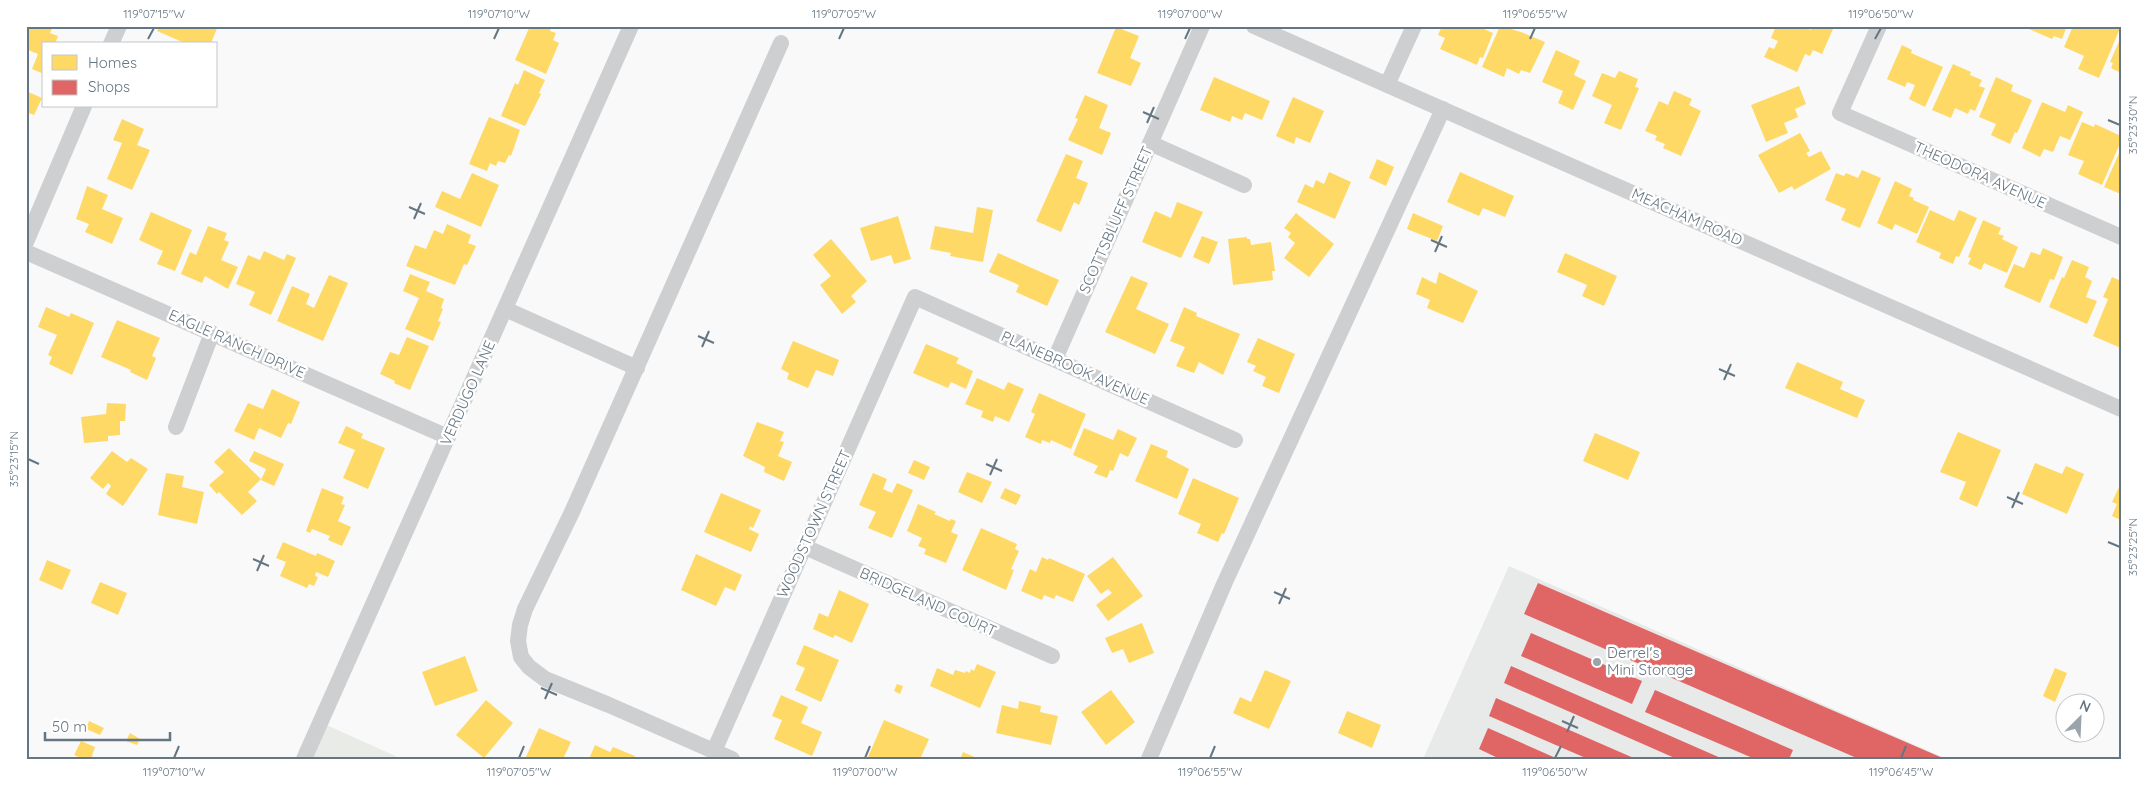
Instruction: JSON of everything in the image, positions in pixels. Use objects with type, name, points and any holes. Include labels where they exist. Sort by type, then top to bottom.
[{"type":"street","points":[[112,42],[119,26]]},
{"type":"street","name":"VERDUGO LANE","points":[[304,759],[631,26]]},
{"type":"street","name":"SCOTTSBLUFF STREET","points":[[1055,359],[1202,26]]},
{"type":"street","name":"MEACHAM ROAD","points":[[1254,26],[2121,408]]},
{"type":"street","points":[[1388,85],[1414,26]]},
{"type":"street","name":"THEODORA AVENUE","points":[[1878,26],[1840,113],[2121,237]]},
{"type":"street","points":[[732,759],[609,705],[544,679],[529,667],[521,657],[518,642],[520,625],[525,609],[572,512],[781,43]]},
{"type":"street","points":[[26,242],[83,108]]},
{"type":"street","points":[[1149,759],[1225,582],[1443,109]]},
{"type":"street","points":[[1150,143],[1244,185]]},
{"type":"street","name":"EAGLE RANCH DRIVE","points":[[26,252],[448,438]]},
{"type":"street","name":"PLANEBROOK AVENUE","points":[[915,298],[1235,440]]},
{"type":"street","name":"WOODSTOWN STREET","points":[[714,751],[915,298]]},
{"type":"street","points":[[505,309],[637,368]]},
{"type":"street","points":[[176,427],[212,333]]},
{"type":"street","name":"BRIDGELAND COURT","points":[[804,547],[1052,656]]},
{"type":"shaded area","name":"Derrel's Mini Storage","points":[[1509,566],[1947,759],[1423,759]]},
{"type":"shaded area","points":[[322,723],[402,759],[306,759]]},
{"type":"building: Homes","points":[[26,26],[53,26],[50,33],[58,36],[56,42],[42,42],[42,73],[32,69],[38,54],[26,49]]},
{"type":"building: Homes","points":[[159,26],[218,26],[211,42],[182,42],[157,31]]},
{"type":"building: Homes","points":[[530,26],[552,26],[550,31],[556,33],[553,40],[559,43],[546,74],[515,60]]},
{"type":"building: Homes","points":[[1442,26],[1477,26],[1493,33],[1483,58],[1480,57],[1477,65],[1440,49],[1445,38],[1438,35]]},
{"type":"building: Homes","points":[[1500,26],[1545,42],[1530,73],[1521,70],[1519,74],[1507,68],[1504,77],[1482,67]]},
{"type":"building: Homes","points":[[1776,26],[1801,26],[1811,30],[1812,26],[1827,26],[1833,29],[1822,54],[1813,50],[1810,56],[1805,54],[1797,72],[1764,57],[1769,47],[1774,49],[1778,41],[1771,38]]},
{"type":"building: Homes","points":[[2022,26],[2067,26],[2062,39],[2054,36],[2052,39]]},
{"type":"building: Homes","points":[[2073,26],[2121,26],[2099,78],[2078,69],[2084,56],[2064,47]]},
{"type":"building: Homes","points":[[1116,27],[1139,36],[1130,58],[1141,63],[1131,86],[1097,73]]},
{"type":"building: Homes","points":[[2121,37],[2121,73],[2111,68],[2113,63],[2110,62]]},
{"type":"building: Homes","points":[[1902,45],[1912,50],[1911,53],[1943,67],[1925,107],[1909,99],[1915,85],[1907,82],[1905,87],[1887,79]]},
{"type":"building: Homes","points":[[1556,50],[1580,61],[1574,75],[1586,81],[1573,110],[1558,103],[1563,91],[1542,82]]},
{"type":"building: Homes","points":[[1953,64],[1971,72],[1970,75],[1982,80],[1979,86],[1985,88],[1975,111],[1970,109],[1968,114],[1955,108],[1951,118],[1932,110]]},
{"type":"building: Homes","points":[[524,70],[545,80],[539,93],[541,94],[525,126],[501,116],[515,83],[518,85]]},
{"type":"building: Homes","points":[[1619,71],[1638,79],[1635,87],[1639,88],[1621,130],[1604,123],[1612,105],[1592,96],[1602,73],[1615,78]]},
{"type":"building: Homes","points":[[1214,77],[1270,101],[1262,120],[1245,113],[1242,120],[1232,116],[1230,122],[1200,110]]},
{"type":"building: Homes","points":[[1996,77],[2013,85],[2011,91],[2032,100],[2010,144],[1991,135],[1996,124],[1979,117]]},
{"type":"building: Homes","points":[[1799,86],[1806,104],[1795,109],[1798,117],[1784,123],[1788,133],[1766,142],[1751,105]]},
{"type":"building: Homes","points":[[26,91],[42,98],[34,115],[26,112]]},
{"type":"building: Homes","points":[[1674,91],[1692,99],[1689,105],[1701,111],[1681,156],[1663,148],[1665,144],[1655,140],[1657,136],[1645,131],[1659,101],[1668,105]]},
{"type":"building: Homes","points":[[1085,95],[1108,105],[1099,128],[1111,133],[1102,155],[1068,140],[1078,119],[1075,118]]},
{"type":"building: Homes","points":[[1293,97],[1324,111],[1310,143],[1296,137],[1294,144],[1276,136]]},
{"type":"building: Homes","points":[[2042,102],[2065,112],[2068,105],[2083,112],[2070,140],[2060,136],[2053,152],[2044,149],[2040,157],[2022,148]]},
{"type":"building: Homes","points":[[489,117],[520,130],[511,156],[509,155],[505,163],[498,161],[496,166],[490,163],[487,171],[469,164]]},
{"type":"building: Homes","points":[[122,119],[144,129],[137,145],[150,150],[132,190],[107,179],[122,143],[113,140]]},
{"type":"building: Homes","points":[[2082,122],[2094,127],[2095,124],[2121,136],[2121,141],[2102,185],[2078,174],[2084,161],[2068,155]]},
{"type":"building: Homes","points":[[1800,133],[1810,151],[1806,153],[1809,157],[1821,151],[1831,169],[1794,190],[1792,186],[1779,193],[1758,155]]},
{"type":"building: Homes","points":[[2121,149],[2121,194],[2104,187]]},
{"type":"building: Homes","points":[[1066,154],[1083,161],[1076,178],[1088,183],[1079,205],[1074,202],[1061,232],[1036,221]]},
{"type":"building: Homes","points":[[1377,159],[1394,167],[1386,186],[1369,178]]},
{"type":"building: Homes","points":[[1862,170],[1881,178],[1860,228],[1841,220],[1846,209],[1825,200],[1836,173],[1844,176],[1846,173],[1858,178]]},
{"type":"building: Homes","points":[[1329,172],[1351,182],[1335,219],[1297,202],[1305,184],[1313,188],[1316,180],[1324,184]]},
{"type":"building: Homes","points":[[1460,172],[1514,196],[1505,217],[1483,208],[1479,216],[1447,202]]},
{"type":"building: Homes","points":[[472,173],[499,185],[481,227],[435,207],[442,191],[460,199]]},
{"type":"building: Homes","points":[[1895,181],[1912,189],[1909,196],[1914,198],[1913,200],[1929,207],[1917,234],[1895,224],[1892,230],[1877,223]]},
{"type":"building: Homes","points":[[87,186],[108,195],[102,209],[123,218],[112,244],[85,232],[89,224],[76,219]]},
{"type":"building: Homes","points":[[1177,202],[1203,212],[1181,258],[1142,242],[1155,211],[1171,218]]},
{"type":"building: Homes","points":[[977,207],[993,210],[983,262],[950,256],[951,253],[930,249],[935,226],[973,233]]},
{"type":"building: Homes","points":[[1930,210],[1954,221],[1959,210],[1977,218],[1959,257],[1956,256],[1953,264],[1939,258],[1941,253],[1916,242]]},
{"type":"building: Homes","points":[[151,212],[192,230],[175,271],[157,264],[163,251],[139,240]]},
{"type":"building: Homes","points":[[1296,213],[1334,244],[1309,277],[1284,258],[1295,243],[1288,237],[1291,233],[1284,228]]},
{"type":"building: Homes","points":[[1413,213],[1443,226],[1437,241],[1407,229]]},
{"type":"building: Homes","points":[[898,216],[911,259],[894,264],[891,255],[871,261],[860,228]]},
{"type":"building: Homes","points":[[1983,220],[2001,228],[1998,234],[2004,236],[2002,239],[2018,247],[2007,273],[1984,263],[1981,270],[1968,264],[1971,258],[1968,257]]},
{"type":"building: Homes","points":[[447,224],[471,235],[468,243],[476,246],[467,265],[464,264],[455,285],[406,266],[415,245],[426,249],[434,230],[443,234]]},
{"type":"building: Homes","points":[[208,226],[227,233],[224,240],[229,242],[221,260],[238,267],[228,289],[205,276],[202,283],[181,274],[190,252],[196,255]]},
{"type":"building: Homes","points":[[1202,236],[1218,242],[1209,264],[1193,257]]},
{"type":"building: Homes","points":[[1247,237],[1247,239],[1250,239],[1251,245],[1271,242],[1275,271],[1272,271],[1273,280],[1233,285],[1228,239]]},
{"type":"building: Homes","points":[[831,239],[867,281],[851,296],[856,302],[842,314],[820,285],[831,276],[813,255]]},
{"type":"building: Homes","points":[[2043,248],[2063,257],[2054,280],[2050,279],[2040,303],[2004,287],[2014,264],[2024,268],[2031,252],[2040,255]]},
{"type":"building: Homes","points":[[264,251],[284,260],[287,254],[296,258],[271,315],[249,305],[255,292],[236,284],[248,255],[260,260]]},
{"type":"building: Homes","points":[[998,253],[1059,280],[1047,306],[1016,292],[1019,285],[989,272]]},
{"type":"building: Homes","points":[[1565,253],[1617,276],[1604,306],[1582,296],[1587,285],[1557,272]]},
{"type":"building: Homes","points":[[2072,260],[2089,267],[2085,277],[2092,281],[2086,297],[2097,301],[2087,324],[2049,307],[2062,277],[2064,278]]},
{"type":"building: Homes","points":[[1439,272],[1478,291],[1463,323],[1427,308],[1430,300],[1416,294],[1422,277],[1436,284]]},
{"type":"building: Homes","points":[[410,274],[430,282],[426,291],[444,299],[441,308],[443,309],[438,321],[441,322],[433,341],[405,329],[419,298],[403,291]]},
{"type":"building: Homes","points":[[329,275],[348,283],[323,341],[277,321],[292,286],[310,294],[306,304],[314,308]]},
{"type":"building: Homes","points":[[1131,276],[1148,283],[1136,309],[1169,324],[1155,354],[1105,332]]},
{"type":"building: Homes","points":[[2112,277],[2121,281],[2121,348],[2093,336],[2108,299],[2103,297]]},
{"type":"building: Homes","points":[[46,307],[69,317],[71,313],[94,323],[72,375],[49,364],[52,357],[48,355],[57,335],[38,327]]},
{"type":"building: Homes","points":[[1184,307],[1197,313],[1196,316],[1240,334],[1223,375],[1199,362],[1194,373],[1176,366],[1185,347],[1170,341]]},
{"type":"building: Homes","points":[[117,320],[160,338],[152,356],[156,358],[147,380],[130,372],[131,370],[101,357]]},
{"type":"building: Homes","points":[[407,337],[429,346],[410,390],[380,374],[390,352],[399,355]]},
{"type":"building: Homes","points":[[1258,338],[1295,354],[1279,393],[1262,386],[1266,377],[1253,371],[1256,366],[1247,362]]},
{"type":"building: Homes","points":[[793,341],[839,360],[833,376],[816,370],[808,388],[787,379],[789,373],[781,369]]},
{"type":"building: Homes","points":[[926,344],[959,358],[956,363],[973,371],[966,389],[951,382],[948,388],[913,373]]},
{"type":"building: Homes","points":[[1797,362],[1843,382],[1840,389],[1865,400],[1857,418],[1785,388]]},
{"type":"building: Homes","points":[[977,378],[1004,390],[1008,382],[1024,389],[1009,422],[995,416],[993,422],[981,417],[983,411],[965,404]]},
{"type":"building: Homes","points":[[272,389],[300,402],[291,424],[288,423],[281,438],[259,428],[254,440],[234,431],[248,403],[263,409]]},
{"type":"building: Homes","points":[[1039,393],[1086,414],[1071,449],[1051,440],[1050,443],[1042,440],[1041,444],[1025,437],[1035,414],[1031,412]]},
{"type":"building: Homes","points":[[107,403],[126,404],[125,421],[120,421],[120,435],[108,436],[108,441],[84,443],[81,417],[106,414]]},
{"type":"building: Homes","points":[[757,422],[784,432],[780,441],[784,442],[778,456],[792,462],[784,481],[764,472],[765,467],[743,456]]},
{"type":"building: Homes","points":[[346,426],[363,434],[361,438],[385,448],[368,489],[343,478],[355,450],[338,443]]},
{"type":"building: Homes","points":[[1084,428],[1113,440],[1118,429],[1137,438],[1128,457],[1120,453],[1113,471],[1110,470],[1107,478],[1094,473],[1098,466],[1073,455]]},
{"type":"building: Homes","points":[[1958,432],[2001,450],[1977,507],[1959,499],[1966,482],[1940,472]]},
{"type":"building: Homes","points":[[1595,433],[1640,452],[1628,480],[1583,461]]},
{"type":"building: Homes","points":[[1151,444],[1168,451],[1166,457],[1189,469],[1177,499],[1135,481]]},
{"type":"building: Homes","points":[[229,448],[261,479],[248,492],[257,501],[242,515],[219,492],[217,494],[209,485],[224,472],[214,462]]},
{"type":"building: Homes","points":[[112,451],[127,462],[131,458],[148,469],[123,506],[106,494],[111,486],[108,483],[103,489],[90,478]]},
{"type":"building: Homes","points":[[254,451],[284,464],[274,486],[261,480],[266,469],[249,461]]},
{"type":"building: Homes","points":[[914,460],[930,467],[924,480],[908,473]]},
{"type":"building: Homes","points":[[2035,463],[2062,474],[2066,466],[2084,474],[2067,514],[2022,494]]},
{"type":"building: Homes","points":[[967,472],[992,482],[982,503],[958,492]]},
{"type":"building: Homes","points":[[166,473],[184,476],[182,487],[204,492],[197,524],[158,515]]},
{"type":"building: Homes","points":[[873,473],[887,479],[883,489],[892,493],[897,483],[913,490],[892,538],[868,528],[876,512],[859,505]]},
{"type":"building: Homes","points":[[1193,478],[1239,498],[1224,534],[1222,533],[1218,542],[1197,533],[1201,524],[1178,514]]},
{"type":"building: Homes","points":[[2121,483],[2121,520],[2112,516],[2117,504],[2112,502]]},
{"type":"building: Homes","points":[[322,488],[344,497],[341,504],[345,505],[338,521],[351,527],[342,546],[328,540],[330,536],[312,529],[310,533],[306,531]]},
{"type":"building: Homes","points":[[1005,488],[1021,495],[1016,505],[1000,498]]},
{"type":"building: Homes","points":[[721,493],[761,510],[753,528],[750,526],[749,529],[759,534],[751,552],[704,532]]},
{"type":"building: Homes","points":[[918,504],[936,512],[934,514],[950,521],[951,519],[956,521],[951,532],[958,535],[946,563],[924,554],[926,549],[918,546],[922,538],[907,531]]},
{"type":"building: Homes","points":[[981,528],[1017,544],[1015,549],[1019,551],[1011,569],[1014,570],[1006,590],[962,570]]},
{"type":"building: Homes","points":[[283,542],[316,556],[317,553],[335,561],[328,577],[316,572],[315,576],[318,577],[314,586],[309,584],[307,588],[280,576],[286,562],[276,558]]},
{"type":"building: Homes","points":[[696,554],[742,575],[735,591],[725,587],[716,606],[681,590]]},
{"type":"building: Homes","points":[[1042,557],[1048,560],[1049,558],[1085,574],[1073,602],[1056,595],[1054,599],[1044,595],[1042,600],[1021,591],[1030,569],[1036,572]]},
{"type":"building: Homes","points":[[1113,557],[1143,596],[1108,621],[1096,605],[1112,593],[1108,589],[1101,594],[1087,576]]},
{"type":"building: Homes","points":[[47,560],[71,570],[62,590],[39,580]]},
{"type":"building: Homes","points":[[100,582],[127,593],[118,615],[91,603]]},
{"type":"building: Homes","points":[[839,590],[869,604],[852,643],[835,635],[833,638],[813,629],[819,613],[828,617]]},
{"type":"building: Homes","points":[[1142,623],[1154,653],[1129,663],[1123,649],[1112,653],[1105,638]]},
{"type":"building: Homes","points":[[804,645],[839,660],[821,702],[795,690],[805,668],[796,664]]},
{"type":"building: Homes","points":[[465,656],[478,691],[435,706],[422,672]]},
{"type":"building: Homes","points":[[977,664],[996,672],[980,708],[930,686],[937,668],[953,675],[955,670],[970,673],[971,669],[974,671]]},
{"type":"building: Homes","points":[[2055,668],[2067,673],[2059,692],[2054,692],[2054,702],[2043,696]]},
{"type":"building: Homes","points":[[1265,670],[1291,681],[1269,729],[1233,713],[1240,697],[1251,702]]},
{"type":"building: Homes","points":[[897,684],[903,686],[900,694],[894,691]]},
{"type":"building: Homes","points":[[1111,690],[1135,722],[1106,745],[1081,712]]},
{"type":"building: Homes","points":[[781,695],[808,707],[801,723],[822,732],[812,756],[774,739],[782,720],[772,716]]},
{"type":"building: Homes","points":[[486,700],[513,723],[484,758],[456,735]]},
{"type":"building: Homes","points":[[1019,701],[1041,706],[1040,712],[1058,716],[1051,745],[996,733],[1002,705],[1018,709]]},
{"type":"building: Homes","points":[[1347,711],[1381,725],[1372,748],[1338,733]]},
{"type":"building: Homes","points":[[884,720],[929,739],[920,759],[872,759],[868,757]]},
{"type":"building: Homes","points":[[89,721],[104,728],[100,735],[86,729]]},
{"type":"building: Homes","points":[[539,728],[571,742],[563,759],[525,759]]},
{"type":"building: Homes","points":[[130,733],[140,739],[137,745],[126,741]]},
{"type":"building: Homes","points":[[81,741],[95,747],[91,759],[83,759],[74,755]]},
{"type":"building: Homes","points":[[595,745],[610,752],[613,747],[635,756],[634,759],[589,759]]},
{"type":"building: Homes","points":[[963,752],[979,759],[960,759]]},
{"type":"building: Shops","points":[[1538,583],[1945,759],[1859,759],[1524,614]]},
{"type":"building: Shops","points":[[1531,633],[1642,681],[1632,704],[1521,656]]},
{"type":"building: Shops","points":[[1511,666],[1723,759],[1677,759],[1504,683]]},
{"type":"building: Shops","points":[[1655,690],[1793,750],[1789,759],[1755,759],[1645,712]]},
{"type":"building: Shops","points":[[1496,698],[1636,759],[1588,759],[1489,716]]},
{"type":"building: Shops","points":[[1488,728],[1558,759],[1500,759],[1479,749]]},
{"type":"place","name":"Derrel's Mini Storage","points":[[1597,662]]}]
